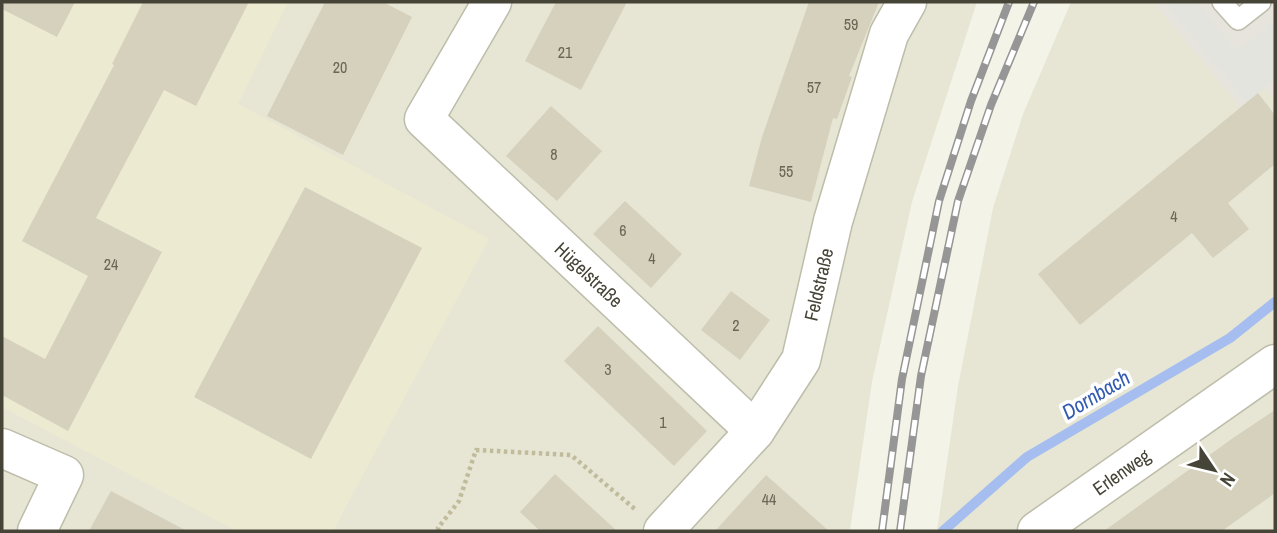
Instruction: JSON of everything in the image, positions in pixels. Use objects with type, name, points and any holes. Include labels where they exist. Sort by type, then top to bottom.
[{"type":"street","name":"Hügelstraße","points":[[492,2],[424,119],[755,431]]},
{"type":"street","name":"Feldstraße","points":[[652,523],[755,431],[801,360],[833,221],[890,34],[907,2]]},
{"type":"street","name":"Erlenweg","points":[[1037,531],[1275,364]]},
{"type":"street","points":[[2,448],[64,475],[37,531]]},
{"type":"lane","points":[[1222,2],[1238,20],[1261,2]]},
{"type":"path","points":[[439,531],[438,528],[458,501],[476,450],[571,455],[652,523]]},
{"type":"shaded area","points":[[2,2],[977,2],[912,202],[872,382],[850,531],[2,531]]},
{"type":"shaded area","points":[[2,2],[288,2],[238,104],[489,239],[333,531],[237,531],[2,407]]},
{"type":"shaded area","points":[[1071,2],[1275,2],[1275,531],[937,531],[958,386],[993,208],[1023,114]]},
{"type":"shaded area","points":[[1153,2],[1275,2],[1275,100],[1265,87],[1241,108]]},
{"type":"shaded area","points":[[1164,2],[1196,2],[1237,51],[1275,20],[1275,79],[1247,103]]},
{"type":"building","points":[[2,2],[75,2],[57,37],[2,9]]},
{"type":"building","points":[[143,2],[249,2],[196,106],[164,90],[96,218],[162,252],[68,431],[2,395],[2,336],[45,359],[88,276],[22,241],[114,65],[112,64]]},
{"type":"building","points":[[325,2],[383,2],[412,17],[343,155],[267,116]]},
{"type":"building","points":[[556,2],[627,2],[581,90],[525,61]]},
{"type":"building","points":[[809,2],[879,2],[849,76],[852,77],[837,119],[833,118],[811,202],[749,186],[762,137]]},
{"type":"building","points":[[1258,93],[1275,115],[1275,164],[1228,203],[1249,229],[1213,258],[1192,233],[1080,325],[1038,274]]},
{"type":"building","points":[[551,106],[602,151],[557,201],[506,156]]},
{"type":"building","points":[[305,187],[422,248],[311,459],[194,397]]},
{"type":"building","points":[[625,201],[682,254],[651,288],[593,234]]},
{"type":"building","points":[[731,291],[770,320],[740,360],[701,330]]},
{"type":"building","points":[[598,326],[707,431],[674,466],[564,361]]},
{"type":"building","points":[[1275,410],[1275,493],[1222,531],[1104,531],[1233,438]]},
{"type":"building","points":[[555,474],[617,531],[540,531],[520,512]]},
{"type":"building","points":[[766,475],[829,531],[715,531]]},
{"type":"building","points":[[111,491],[187,531],[89,531]]},
{"type":"waterway","name":"Dornbach","points":[[943,531],[1027,457],[1230,338],[1275,302]]},
{"type":"railway","points":[[882,531],[902,379],[939,201],[971,101],[1009,2]]},
{"type":"railway","points":[[900,531],[921,376],[958,201],[991,105],[1034,2]]}]
